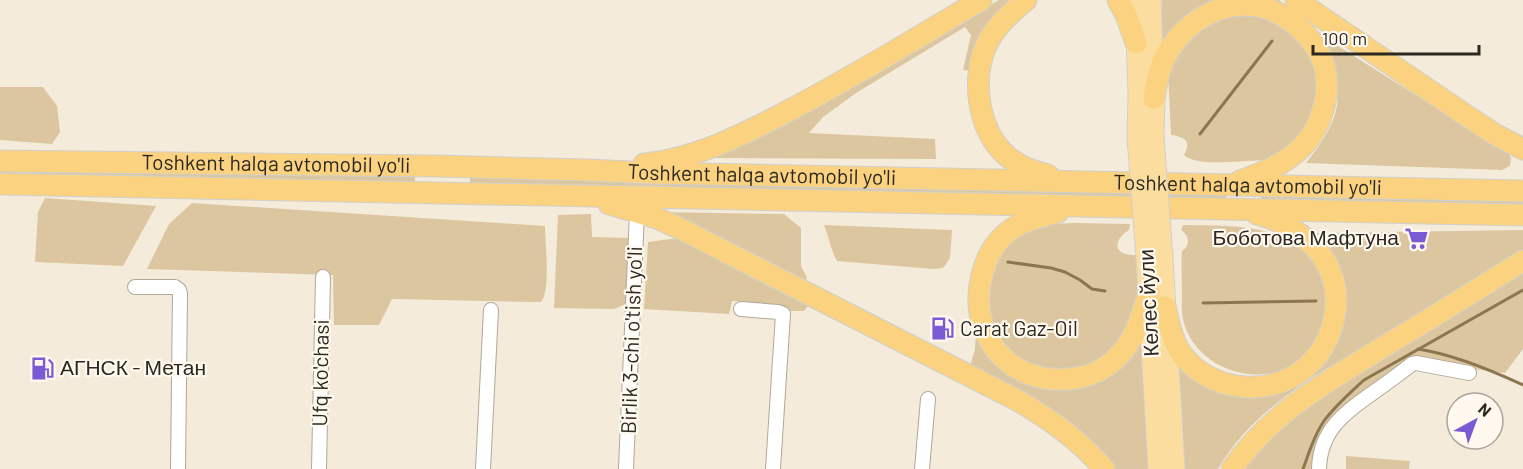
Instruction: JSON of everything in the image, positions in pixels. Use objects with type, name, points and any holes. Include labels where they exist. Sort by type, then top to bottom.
[{"type":"highway","points":[[587,170],[665,161],[699,151],[741,134],[832,88],[981,0]]},
{"type":"highway","points":[[1026,0],[1001,24],[989,40],[979,74],[982,111],[994,141],[1014,162],[1030,170],[1072,182]]},
{"type":"highway","points":[[1118,0],[1136,43]]},
{"type":"highway","points":[[1296,0],[1464,114],[1523,149]]},
{"type":"highway","points":[[1154,98],[1162,63],[1169,49],[1191,24],[1212,12],[1238,6],[1251,5],[1262,8],[1293,23],[1312,41],[1324,66],[1326,82],[1326,98],[1318,126],[1304,146],[1286,161],[1232,185]]},
{"type":"highway","name":"Toshkent halqa avtomobil yo'li","points":[[0,161],[437,166],[652,173],[1523,191]]},
{"type":"highway","points":[[437,166],[437,193]]},
{"type":"highway","name":"Toshkent halqa avtomobil yo'li","points":[[0,184],[1523,215]]},
{"type":"highway","points":[[576,196],[657,218],[681,229],[1035,410],[1070,435],[1104,469]]},
{"type":"highway","points":[[1076,206],[1022,223],[1004,236],[993,248],[981,278],[978,303],[984,330],[997,352],[1018,369],[1039,377],[1061,380],[1096,371],[1106,367],[1116,358],[1134,336],[1149,292]]},
{"type":"highway","points":[[1165,307],[1176,344],[1186,360],[1209,378],[1230,386],[1269,386],[1282,382],[1305,368],[1321,349],[1332,328],[1337,303],[1332,273],[1325,260],[1307,240],[1285,225],[1260,215],[1233,209]]},
{"type":"highway","points":[[1232,469],[1246,449],[1302,398],[1523,261]]},
{"type":"main road","points":[[1136,0],[1139,95],[1145,137]]},
{"type":"main road","points":[[1145,137],[1154,98],[1150,0]]},
{"type":"main road","name":"Келес йули","points":[[1145,137],[1155,257],[1149,292],[1159,469]]},
{"type":"main road","points":[[1155,257],[1165,307],[1174,469]]},
{"type":"street","name":"Birlik 3-chi o'tish yo'li","points":[[626,469],[637,212]]},
{"type":"street","name":"Ufq ko'chasi","points":[[319,469],[323,277]]},
{"type":"street","points":[[135,287],[175,287],[180,294],[178,469]]},
{"type":"street","points":[[741,309],[783,314],[773,469]]},
{"type":"street","points":[[483,469],[491,310]]},
{"type":"street","points":[[1319,469],[1323,442],[1331,428],[1342,416],[1412,364],[1468,374]]},
{"type":"street","points":[[922,469],[928,399]]},
{"type":"shaded area","points":[[999,0],[1018,0],[972,71],[963,70],[971,35],[965,27],[856,93],[823,117],[809,133],[935,139],[936,159],[711,158]]},
{"type":"shaded area","points":[[1162,0],[1227,0],[1161,50]]},
{"type":"shaded area","points":[[1253,0],[1279,0],[1330,41],[1508,153],[1511,158],[1510,166],[1502,170],[1306,163],[1325,136],[1335,114],[1338,95],[1333,64]]},
{"type":"shaded area","points":[[1244,11],[1288,26],[1317,65],[1321,90],[1305,136],[1273,161],[1213,162],[1191,159],[1184,155],[1186,140],[1171,135],[1168,73],[1194,27]]},
{"type":"shaded area","points":[[0,87],[43,87],[57,106],[60,132],[52,144],[0,140]]},
{"type":"shaded area","points":[[0,168],[415,176],[415,183],[0,175]]},
{"type":"shaded area","points":[[470,176],[1226,192],[1226,199],[470,184]]},
{"type":"shaded area","points":[[1261,194],[1523,199],[1523,206],[1261,201]]},
{"type":"shaded area","points":[[45,198],[156,206],[123,266],[35,262],[38,212]]},
{"type":"shaded area","points":[[192,203],[545,226],[547,277],[544,296],[541,302],[392,299],[379,325],[334,325],[333,275],[147,269],[169,224]]},
{"type":"shaded area","points":[[655,212],[784,214],[801,228],[801,266],[807,278],[802,285]]},
{"type":"shaded area","points":[[591,214],[592,237],[632,238],[628,303],[614,309],[554,308],[558,215]]},
{"type":"shaded area","points":[[1045,224],[1130,224],[1129,230],[1121,237],[1117,246],[1123,253],[1137,255],[1140,295],[1119,345],[1095,364],[1061,373],[1029,365],[1006,348],[994,329],[989,294],[993,272],[1008,240]]},
{"type":"shaded area","points":[[824,225],[952,230],[950,258],[943,268],[933,269],[837,261]]},
{"type":"shaded area","points":[[1183,225],[1261,230],[1280,235],[1297,244],[1311,256],[1321,272],[1330,295],[1320,337],[1305,356],[1288,368],[1272,373],[1240,373],[1224,368],[1198,349],[1189,335],[1182,314],[1182,251],[1187,246],[1188,240],[1181,230]]},
{"type":"shaded area","points":[[1523,230],[1523,251],[1293,391],[1251,426],[1233,446],[1218,469],[1182,469],[1176,358],[1226,394],[1326,358],[1328,248],[1315,233]]},
{"type":"shaded area","points":[[685,237],[808,306],[804,311],[788,311],[761,303],[732,301],[729,314],[644,309],[648,242]]},
{"type":"shaded area","points":[[1523,270],[1523,349],[1505,373],[1411,361],[1317,445],[1312,469],[1238,469],[1287,416]]},
{"type":"shaded area","points":[[976,333],[1055,388],[1143,338],[1150,469],[1112,469],[969,371],[975,349]]},
{"type":"shaded area","points":[[1346,456],[1410,461],[1409,469],[1346,469]]},
{"type":"waterway","points":[[1200,134],[1272,41]]},
{"type":"waterway","points":[[1008,262],[1065,272],[1092,289],[1105,291]]},
{"type":"waterway","points":[[1303,469],[1320,426],[1364,380],[1523,290]]},
{"type":"waterway","points":[[1203,303],[1316,301]]},
{"type":"waterway","points":[[1418,349],[1472,364],[1523,385]]},
{"type":"place","name":"Боботова Мафтуна","points":[[1417,238]]},
{"type":"place","name":"Carat Gaz-Oil","points":[[942,329]]},
{"type":"place","name":"АГНСК - Метан","points":[[42,368]]}]
